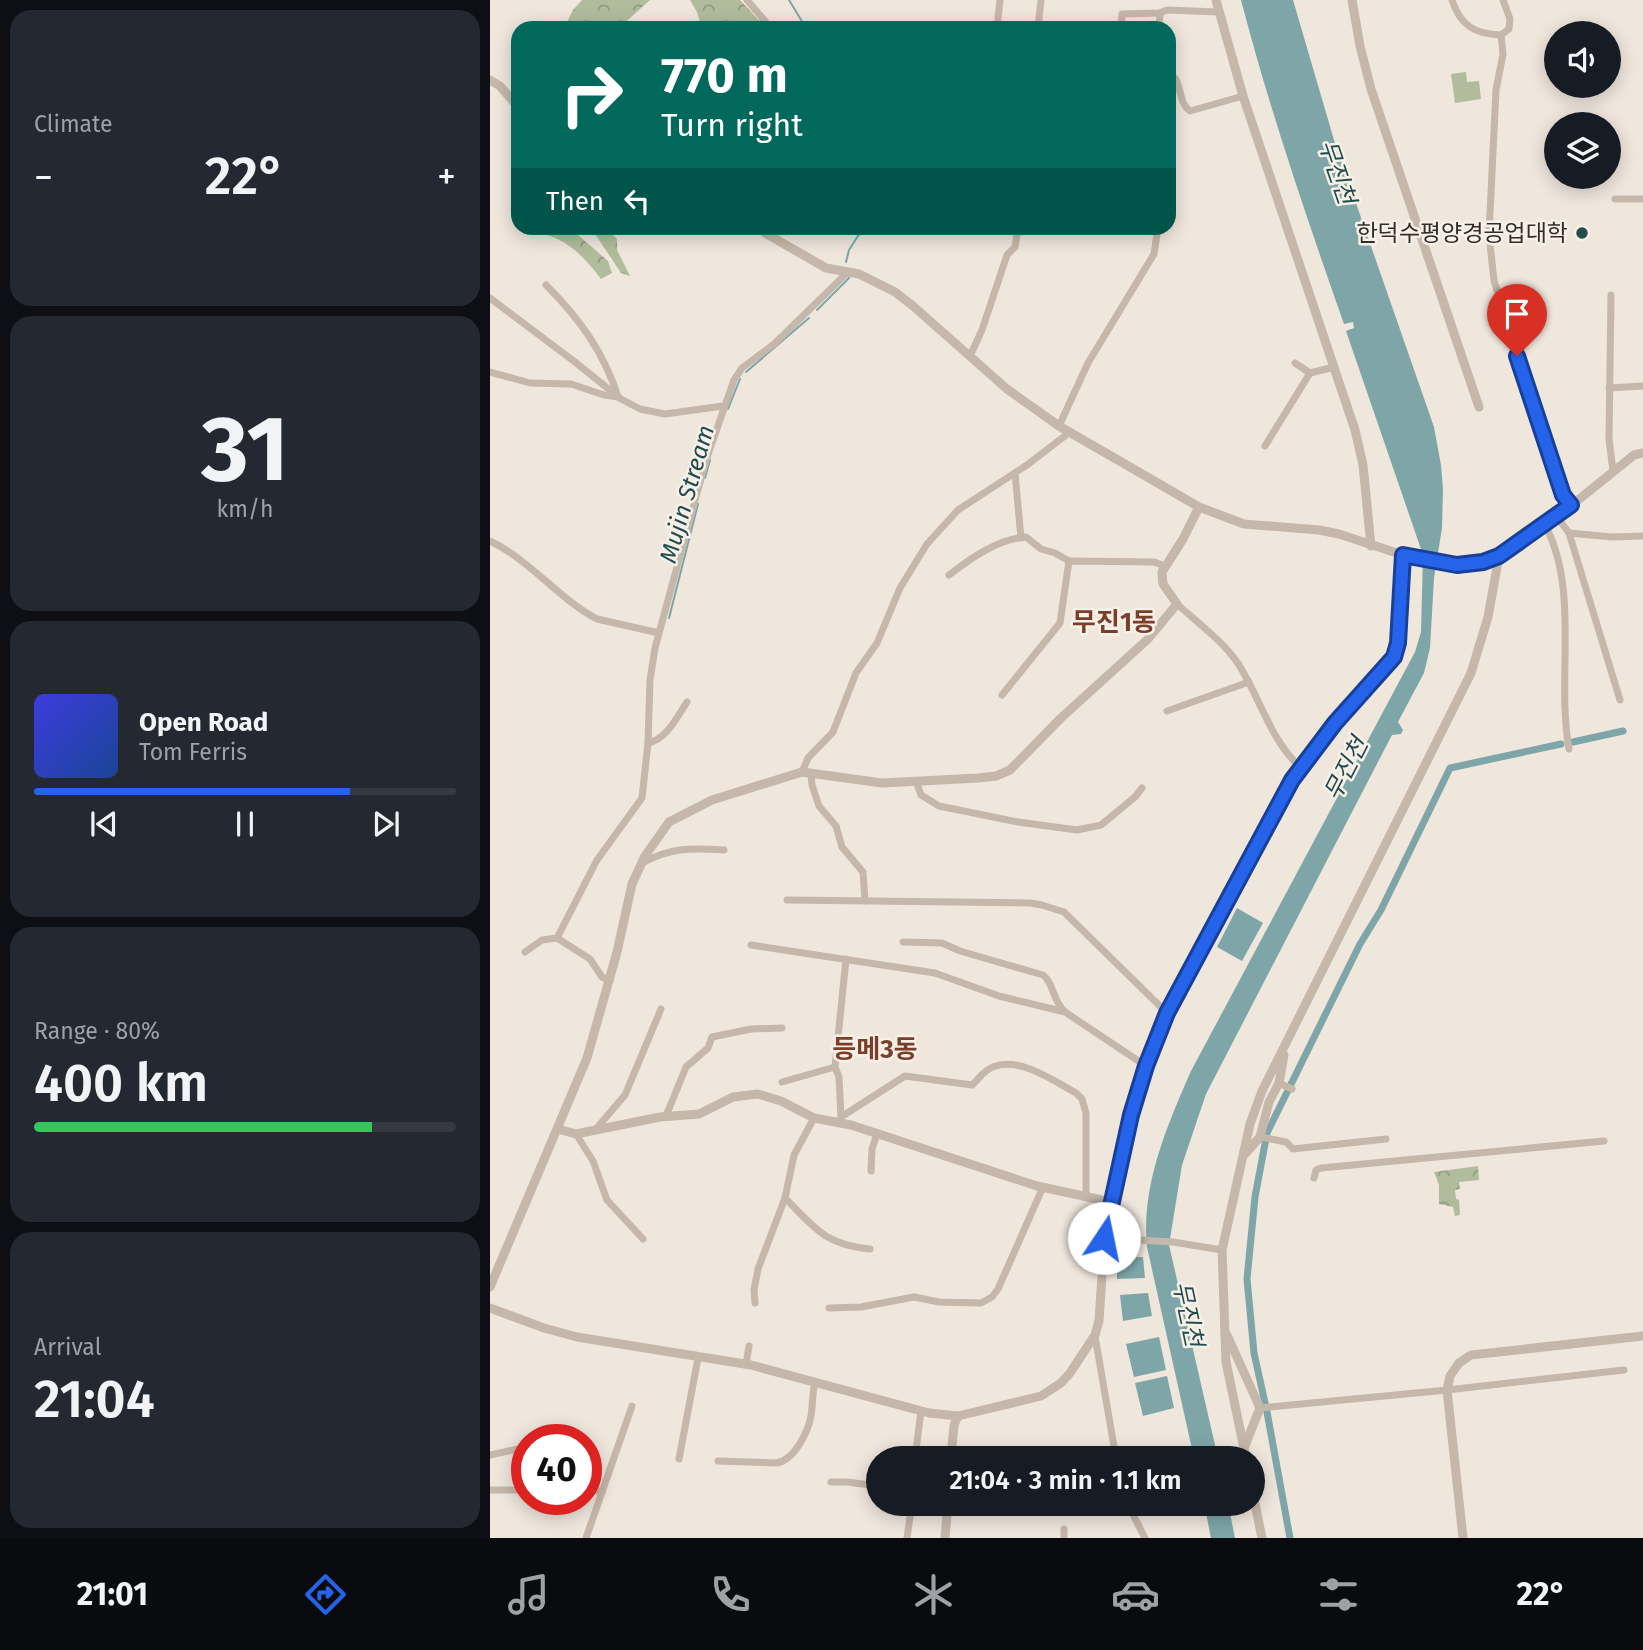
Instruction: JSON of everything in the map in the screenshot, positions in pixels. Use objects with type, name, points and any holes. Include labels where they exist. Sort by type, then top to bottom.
[{"type":"street","points":[[747,0],[765,21]]},
{"type":"street","points":[[998,21],[1000,0]]},
{"type":"street","points":[[1039,21],[1041,0]]},
{"type":"street","points":[[1214,0],[1243,96],[1355,430],[1363,465],[1371,546]]},
{"type":"street","points":[[1352,0],[1371,89],[1479,407]]},
{"type":"street","points":[[1452,0],[1456,15],[1463,24],[1492,35],[1501,35],[1509,29],[1510,19],[1503,0]]},
{"type":"street","points":[[1122,21],[1122,14],[1160,13],[1167,10],[1218,12]]},
{"type":"street","points":[[1159,21],[1160,13]]},
{"type":"street","points":[[1501,35],[1503,54],[1496,90],[1489,234],[1494,281],[1563,495],[1571,505]]},
{"type":"street","points":[[1176,79],[1182,100],[1190,111],[1243,96]]},
{"type":"street","points":[[490,80],[500,86],[511,99]]},
{"type":"street","points":[[1615,199],[1643,199]]},
{"type":"street","points":[[768,235],[826,268],[859,274],[895,292],[1007,389],[1059,426],[1199,507],[1244,524],[1318,530],[1339,534],[1419,560],[1471,564],[1499,556],[1557,517],[1634,455],[1643,453]]},
{"type":"street","points":[[970,356],[982,330],[1007,255],[1015,247],[1017,235]]},
{"type":"street","points":[[1059,426],[1088,363],[1154,254],[1157,235]]},
{"type":"street","points":[[557,938],[597,860],[642,798],[648,743],[650,680],[659,633],[706,460],[734,380],[743,368],[774,344],[848,272]]},
{"type":"street","points":[[546,285],[572,311],[596,343],[618,397]]},
{"type":"street","points":[[1611,296],[1609,439],[1614,471]]},
{"type":"street","points":[[490,298],[618,397],[640,409],[665,414],[723,406]]},
{"type":"street","points":[[1295,363],[1310,373]]},
{"type":"street","points":[[1265,446],[1310,373],[1334,367]]},
{"type":"street","points":[[490,372],[530,383],[571,384],[618,397]]},
{"type":"street","points":[[1609,388],[1643,386]]},
{"type":"street","points":[[865,901],[863,872],[842,847],[836,826],[819,806],[807,772],[808,758],[833,732],[856,673],[877,643],[900,588],[927,544],[958,510],[1015,473],[1070,432]]},
{"type":"street","points":[[1015,473],[1021,538]]},
{"type":"street","points":[[1199,507],[1183,539],[1165,566],[1161,578],[1177,604],[1233,656],[1249,682],[1279,745],[1300,767]]},
{"type":"street","points":[[1557,517],[1569,533],[1620,700]]},
{"type":"street","points":[[1545,525],[1555,544],[1561,573],[1564,607],[1564,716],[1569,749]]},
{"type":"street","points":[[1569,533],[1612,537],[1643,536]]},
{"type":"street","points":[[949,575],[982,552],[1027,537],[1041,549],[1069,561],[1154,562],[1165,566]]},
{"type":"street","points":[[490,541],[597,619],[659,633]]},
{"type":"street","points":[[1114,1446],[1095,1335],[1102,1300],[1104,1238],[1131,1115],[1146,1066],[1167,1013],[1262,832],[1300,767],[1363,689],[1394,657],[1398,643],[1403,555]]},
{"type":"street","points":[[1244,1446],[1226,1362],[1222,1250],[1250,1124],[1262,1091],[1471,673],[1488,617],[1499,556]]},
{"type":"street","points":[[1002,695],[1060,624],[1069,561]]},
{"type":"street","points":[[490,1287],[587,1058],[610,981],[632,884],[656,838],[668,822],[712,800],[807,772],[883,783],[987,777],[1010,770],[1061,718],[1148,639],[1177,604]]},
{"type":"street","points":[[1167,711],[1249,682]]},
{"type":"street","points":[[648,743],[664,735],[687,702]]},
{"type":"street","points":[[916,781],[921,795],[939,806],[1018,822],[1077,830],[1101,825],[1142,788]]},
{"type":"street","points":[[641,864],[658,854],[679,849],[724,850]]},
{"type":"street","points":[[787,900],[1030,903],[1054,908],[1075,921],[1167,1013]]},
{"type":"street","points":[[525,952],[542,940],[557,938],[590,959],[602,977],[610,981]]},
{"type":"street","points":[[903,942],[942,943],[960,951],[1043,975],[1048,978],[1057,1004],[1065,1012],[1146,1066]]},
{"type":"street","points":[[751,944],[935,973],[999,996],[1065,1012]]},
{"type":"street","points":[[840,1119],[839,1077],[835,1067],[846,959]]},
{"type":"street","points":[[593,1132],[625,1095],[661,1009]]},
{"type":"street","points":[[666,1116],[686,1067],[708,1048],[712,1037],[751,1029],[782,1028]]},
{"type":"street","points":[[1242,1158],[1264,1138],[1269,1102],[1281,1084],[1286,1043]]},
{"type":"street","points":[[840,1119],[905,1076],[972,1084],[993,1067],[1011,1065],[1028,1069],[1076,1093],[1082,1099],[1086,1112],[1086,1197]]},
{"type":"street","points":[[782,1082],[835,1067]]},
{"type":"street","points":[[1281,1084],[1293,1089]]},
{"type":"street","points":[[558,1129],[576,1135],[666,1116],[699,1114],[733,1097],[758,1094],[781,1101],[814,1118],[840,1119],[877,1134],[1042,1187],[1111,1202]]},
{"type":"street","points":[[755,1303],[754,1290],[758,1269],[785,1198],[794,1155],[814,1118]]},
{"type":"street","points":[[871,1171],[872,1149],[877,1134]]},
{"type":"street","points":[[576,1135],[593,1161],[607,1200],[643,1239]]},
{"type":"street","points":[[1264,1138],[1286,1142],[1293,1149],[1386,1139]]},
{"type":"street","points":[[1314,1178],[1316,1171],[1321,1168],[1604,1141]]},
{"type":"street","points":[[1506,1152],[1507,1162]]},
{"type":"street","points":[[829,1308],[861,1307],[914,1297],[968,1304],[987,1301],[998,1289],[1042,1187]]},
{"type":"street","points":[[785,1198],[821,1234],[848,1247],[870,1249]]},
{"type":"street","points":[[1104,1238],[1173,1242],[1222,1250]]},
{"type":"street","points":[[490,1308],[577,1337],[746,1364],[921,1411],[958,1416],[1041,1396],[1070,1373],[1095,1335]]},
{"type":"street","points":[[1225,1330],[1260,1408],[1247,1446]]},
{"type":"street","points":[[1463,1538],[1447,1390],[1450,1376],[1459,1363],[1471,1354],[1643,1336]]},
{"type":"street","points":[[746,1364],[749,1346]]},
{"type":"street","points":[[679,1459],[698,1358]]},
{"type":"street","points":[[1260,1408],[1624,1370]]},
{"type":"street","points":[[718,1461],[784,1462],[790,1457],[808,1426],[815,1382]]},
{"type":"street","points":[[602,1492],[632,1406]]},
{"type":"street","points":[[917,1446],[921,1411]]},
{"type":"street","points":[[952,1446],[954,1425],[958,1416]]},
{"type":"street","points":[[490,1455],[511,1450]]},
{"type":"street","points":[[831,1482],[866,1484]]},
{"type":"street","points":[[490,1490],[511,1490]]},
{"type":"street","points":[[586,1538],[594,1515]]},
{"type":"street","points":[[907,1538],[910,1516]]},
{"type":"street","points":[[945,1538],[947,1516]]},
{"type":"street","points":[[1134,1516],[1145,1538]]},
{"type":"street","points":[[1258,1516],[1262,1538]]},
{"type":"green space","points":[[582,0],[650,0],[627,21],[568,21]]},
{"type":"green space","points":[[690,0],[740,0],[760,21],[700,21]]},
{"type":"green space","points":[[1466,72],[1467,82],[1479,81],[1481,99],[1455,103],[1451,74]]},
{"type":"green space","points":[[546,235],[578,235],[608,261],[612,273],[601,279],[584,258],[557,239]]},
{"type":"green space","points":[[596,235],[613,235],[617,239],[617,250],[630,276],[621,273]]},
{"type":"green space","points":[[1478,1166],[1479,1180],[1459,1182],[1460,1189],[1455,1190],[1460,1215],[1455,1216],[1453,1207],[1439,1204],[1439,1185],[1434,1172]]},
{"type":"water","name":"무진천","points":[[1241,0],[1293,0],[1334,140],[1434,427],[1443,489],[1442,528],[1434,578],[1430,648],[1424,673],[1398,722],[1403,730],[1401,734],[1392,735],[1206,1094],[1182,1165],[1169,1245],[1215,1446],[1191,1446],[1147,1247],[1148,1201],[1158,1156],[1191,1071],[1415,652],[1421,632],[1423,555],[1346,331],[1354,328],[1353,322],[1344,324],[1302,203]]},
{"type":"water","points":[[1237,908],[1263,923],[1242,961],[1217,947]]},
{"type":"water","points":[[1143,1257],[1145,1278],[1117,1279],[1117,1258]]},
{"type":"water","points":[[1148,1293],[1152,1316],[1123,1321],[1120,1295]]},
{"type":"water","points":[[1159,1337],[1166,1370],[1134,1377],[1126,1344]]},
{"type":"water","points":[[1167,1376],[1174,1408],[1143,1416],[1135,1383]]},
{"type":"water","points":[[1207,1516],[1231,1516],[1235,1538],[1211,1538]]},
{"type":"waterway","name":"Mujin Stream","points":[[789,0],[802,21]]},
{"type":"waterway","name":"Mujin Stream","points":[[846,262],[849,250],[859,235]]},
{"type":"waterway","name":"Mujin Stream","points":[[817,310],[849,278]]},
{"type":"waterway","name":"Mujin Stream","points":[[746,372],[809,318]]},
{"type":"waterway","name":"Mujin Stream","points":[[728,409],[740,379]]},
{"type":"waterway","name":"Mujin Stream","points":[[705,478],[710,460]]},
{"type":"waterway","name":"Mujin Stream","points":[[669,618],[698,504]]},
{"type":"waterway","points":[[1573,742],[1623,731]]},
{"type":"waterway","points":[[1265,1403],[1254,1353],[1247,1279],[1255,1197],[1267,1133],[1450,768],[1561,744]]},
{"type":"waterway","points":[[1267,1412],[1290,1538]]},
{"type":"place","name":"한덕수평양경공업대학","points":[[1582,233]]},
{"type":"district","name":"무진1동","points":[[1114,622]]},
{"type":"district","name":"등메3동","points":[[875,1049]]},
{"type":"route","points":[[1104,1238],[1131,1115],[1146,1066],[1167,1013],[1292,780],[1308,756],[1363,689],[1394,657],[1398,643],[1403,555],[1457,565],[1483,562],[1499,556],[1571,505],[1563,495],[1517,356]]}]
